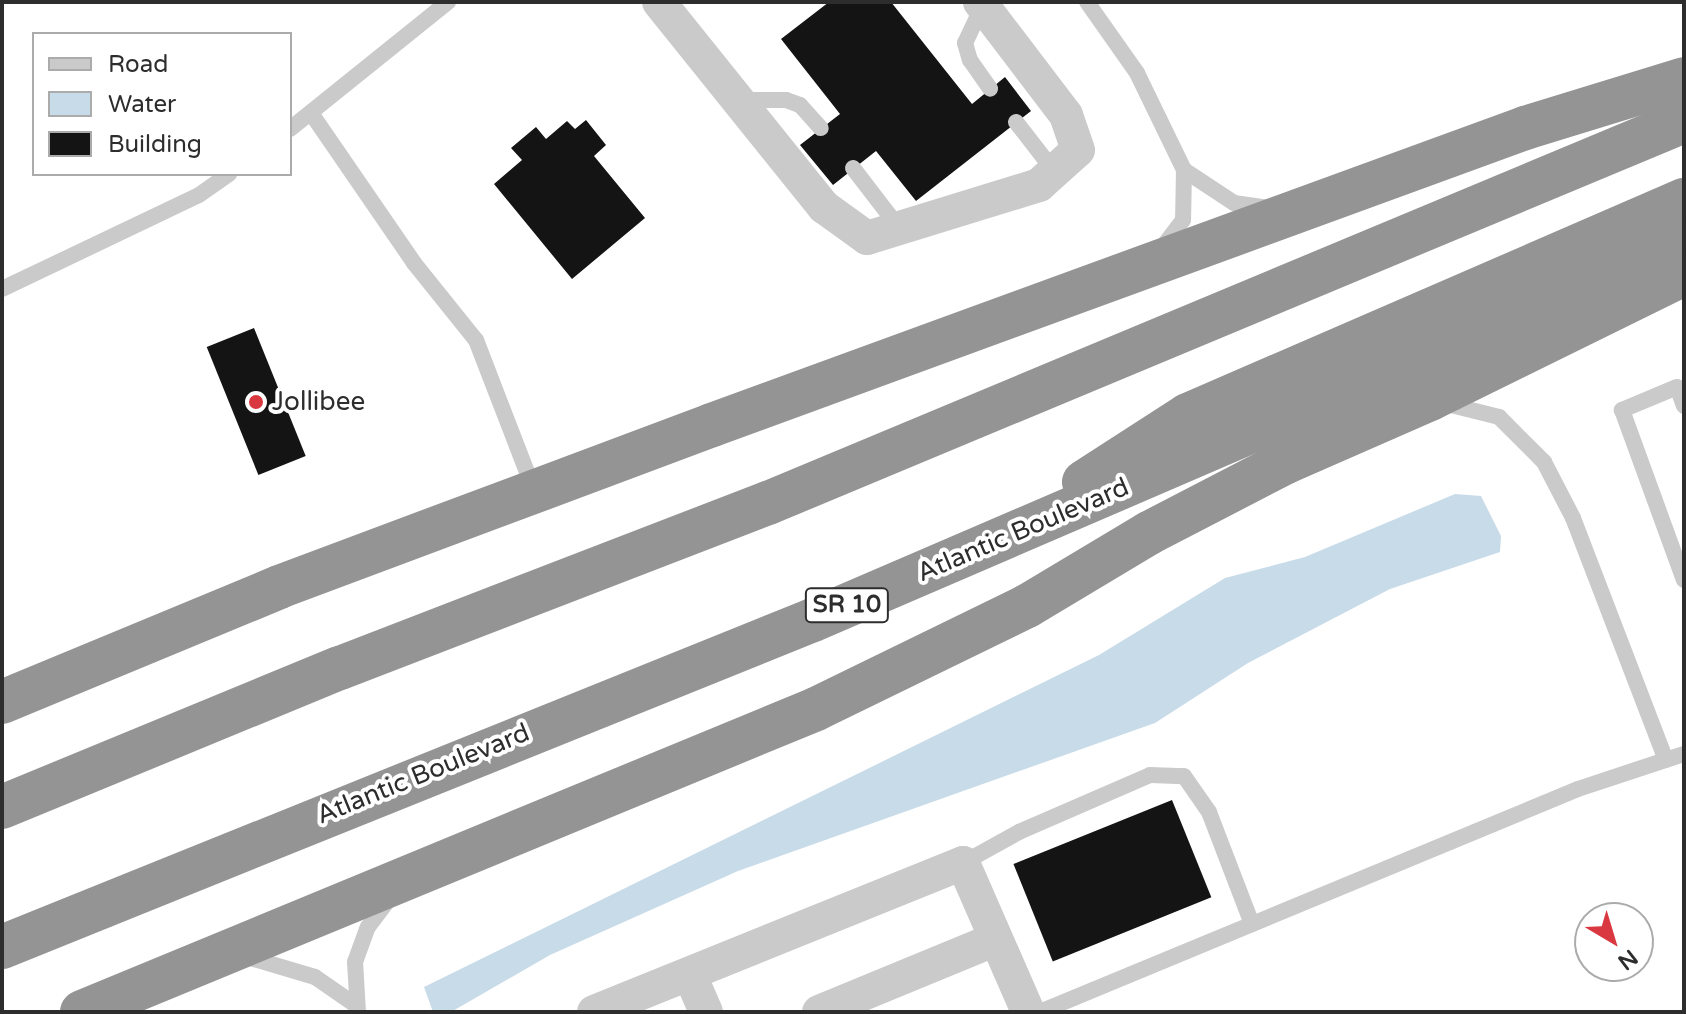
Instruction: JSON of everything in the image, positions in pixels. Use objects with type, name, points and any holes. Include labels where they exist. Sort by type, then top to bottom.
[{"type":"highway","points":[[2,702],[279,587],[535,491],[1525,128],[1684,79]]},
{"type":"highway","points":[[2,807],[340,668],[782,497],[1684,121]]},
{"type":"highway","points":[[984,547],[1188,415],[1684,200]]},
{"type":"highway","name":"Atlantic Boulevard","points":[[2,947],[984,547],[1684,245]]},
{"type":"highway","points":[[82,1012],[401,882],[930,657],[1258,476],[1430,399],[1684,274]]},
{"type":"street","points":[[659,2],[824,207],[867,238],[1039,185],[1078,150],[1066,115],[982,4]]},
{"type":"street","points":[[594,1012],[963,863],[1028,1012]]},
{"type":"street","points":[[819,1012],[996,939]]},
{"type":"street","points":[[690,975],[706,1012]]},
{"type":"lane","points":[[292,127],[448,2]]},
{"type":"lane","points":[[1087,2],[1137,73],[1184,170],[1183,220],[1147,268]]},
{"type":"lane","points":[[982,4],[965,43],[970,60],[990,89]]},
{"type":"lane","points":[[738,100],[786,100],[800,105],[821,128]]},
{"type":"lane","points":[[311,113],[414,263],[476,340],[535,491]]},
{"type":"lane","points":[[1016,122],[1054,171]]},
{"type":"lane","points":[[853,168],[900,229]]},
{"type":"lane","points":[[1184,170],[1234,203],[1298,212]]},
{"type":"lane","points":[[2,289],[188,201],[226,176]]},
{"type":"lane","points":[[1684,406],[1680,385],[1622,410],[1684,580]]},
{"type":"lane","points":[[1430,399],[1499,417],[1544,462],[1573,518],[1666,760]]},
{"type":"lane","points":[[1040,1012],[1578,789],[1684,754]]},
{"type":"lane","points":[[963,863],[1019,832],[1150,775],[1184,776],[1209,812],[1252,924]]},
{"type":"lane","points":[[356,1008],[355,962],[368,927],[401,882]]},
{"type":"lane","points":[[228,953],[315,977],[356,1008]]},
{"type":"water","points":[[1455,494],[1481,496],[1501,536],[1500,552],[1390,589],[1248,663],[1155,723],[738,871],[550,955],[451,1012],[433,1012],[424,987],[1099,655],[1225,578],[1305,557]]},
{"type":"building","points":[[829,2],[891,2],[972,104],[1005,77],[1031,111],[916,201],[876,151],[833,185],[800,145],[840,114],[781,39]]},
{"type":"building","points":[[586,120],[606,145],[594,156],[645,218],[572,279],[494,184],[522,160],[511,148],[536,127],[546,139],[567,121],[575,129]]},
{"type":"building","name":"Jollibee","points":[[254,328],[306,456],[258,475],[207,347]]},
{"type":"building","points":[[1172,800],[1211,897],[1053,961],[1013,864]]},
{"type":"place","name":"Jollibee","points":[[256,402]]}]
